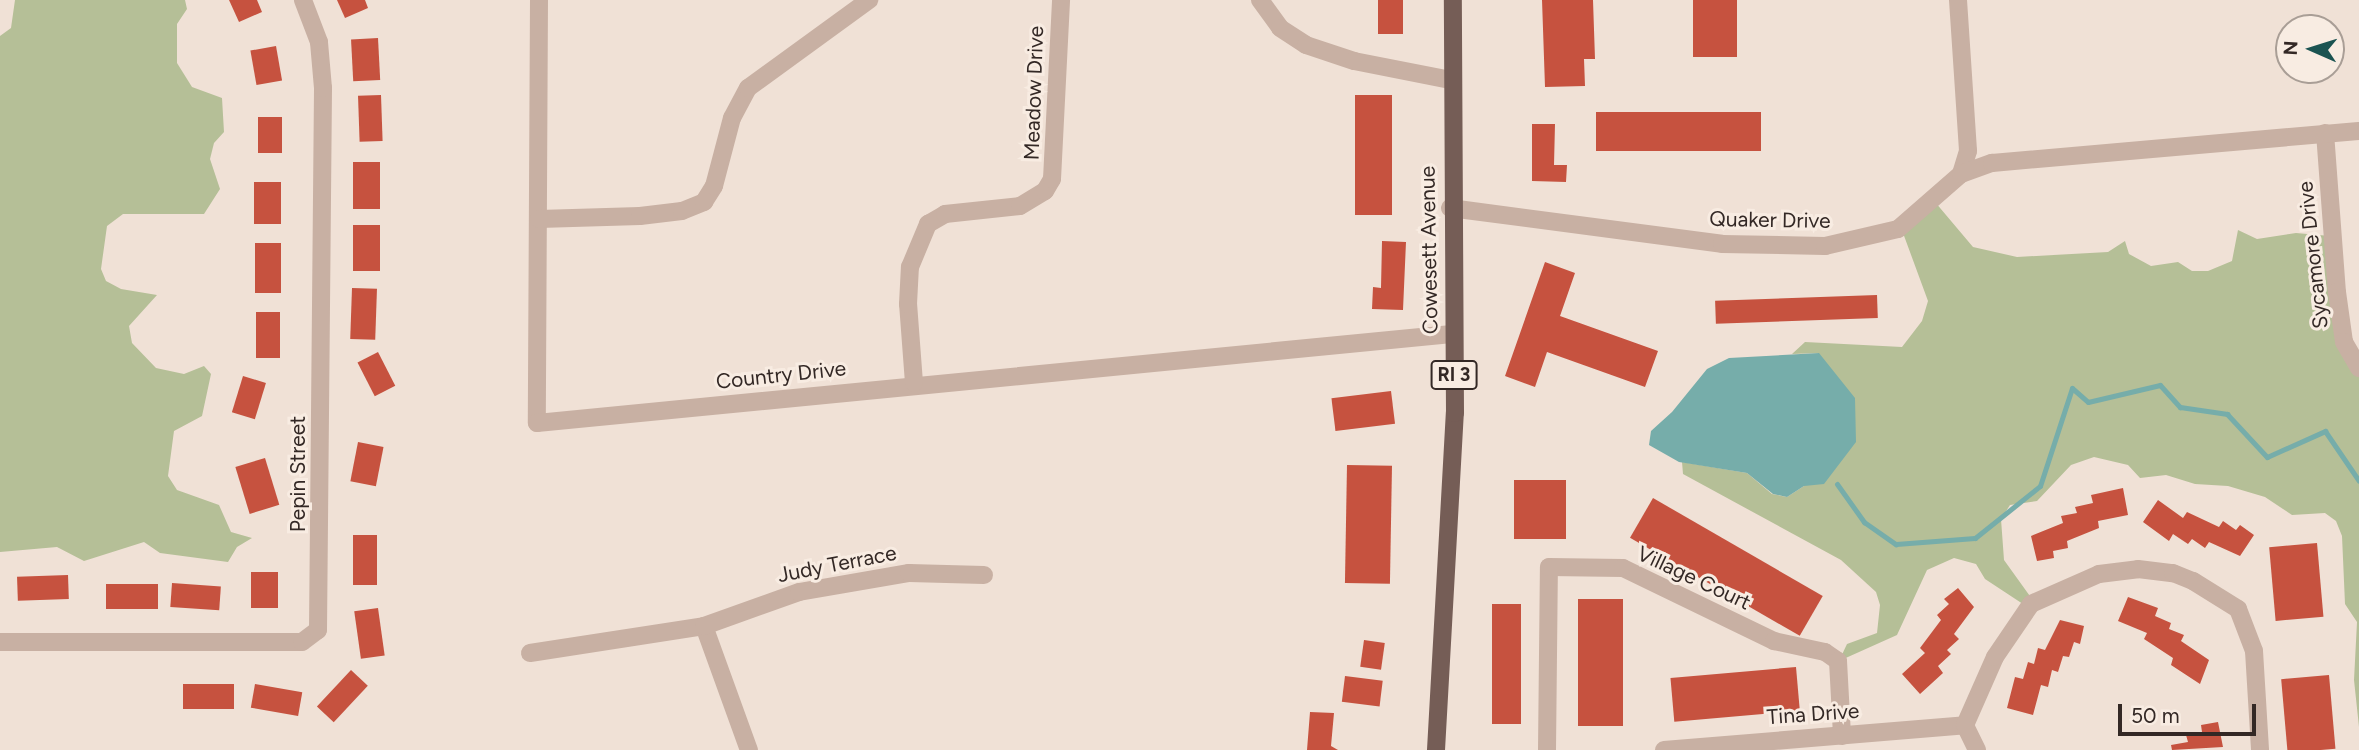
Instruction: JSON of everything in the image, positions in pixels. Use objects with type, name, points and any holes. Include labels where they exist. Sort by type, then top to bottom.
[{"type":"main road","name":"Cowesett Avenue","points":[[1436,750],[1453,496],[1450,208],[1452,0]]},
{"type":"street","name":"Pepin Street","points":[[0,642],[302,642],[318,630],[323,88],[319,42],[303,0]]},
{"type":"street","name":"Country Drive","points":[[539,0],[537,423],[914,383],[1452,334]]},
{"type":"street","points":[[539,219],[640,216],[682,211],[704,202],[714,186],[733,118],[748,88],[869,0]]},
{"type":"street","name":"Meadow Drive","points":[[914,383],[908,304],[910,267],[918,239],[928,224],[945,214],[1020,206],[1045,191],[1052,179],[1061,0]]},
{"type":"street","points":[[1260,0],[1280,27],[1306,45],[1354,61],[1451,80]]},
{"type":"street","points":[[1958,0],[1968,152],[1961,174]]},
{"type":"street","name":"Quaker Drive","points":[[1450,208],[1722,244],[1825,246],[1898,229],[1961,174],[1993,163],[2359,131]]},
{"type":"street","name":"Sycamore Drive","points":[[2325,133],[2337,292],[2344,342],[2359,368]]},
{"type":"street","name":"Village Court","points":[[1547,750],[1549,567],[1623,568],[1772,641],[1825,652],[1838,661],[1842,736]]},
{"type":"street","points":[[1977,750],[1965,725],[2008,632],[2031,604],[2099,574],[2149,569],[2193,581],[2238,609],[2254,651],[2260,750]]},
{"type":"street","name":"Judy Terrace","points":[[530,653],[704,626],[799,592],[909,573],[984,575]]},
{"type":"street","points":[[704,626],[749,750]]},
{"type":"street","name":"Tina Drive","points":[[1664,750],[1965,725]]},
{"type":"green space","points":[[15,0],[185,0],[187,9],[177,24],[177,63],[192,87],[222,98],[224,132],[214,143],[210,159],[220,189],[204,214],[123,214],[107,226],[101,269],[106,281],[121,289],[157,295],[129,326],[132,343],[156,368],[184,374],[204,366],[211,374],[202,416],[174,431],[168,476],[177,490],[219,505],[231,532],[252,538],[237,547],[228,562],[160,553],[144,542],[84,561],[57,547],[0,552],[0,36],[11,28]]},
{"type":"green space","points":[[1935,202],[1973,247],[2017,257],[2108,252],[2125,241],[2129,254],[2151,266],[2178,262],[2192,271],[2208,271],[2232,261],[2238,230],[2257,239],[2296,233],[2330,236],[2359,370],[2359,727],[2354,680],[2357,622],[2345,604],[2342,536],[2336,521],[2325,513],[2292,515],[2265,497],[2228,486],[2195,484],[2166,475],[2140,478],[2128,465],[2094,457],[2071,465],[2037,501],[2010,505],[2001,519],[2004,560],[2032,599],[2026,606],[1985,579],[1976,564],[1954,558],[1927,570],[1897,635],[1839,661],[1847,644],[1877,633],[1880,605],[1876,592],[1841,560],[1683,474],[1682,462],[1747,473],[1772,494],[1787,497],[1804,486],[1819,353],[1792,354],[1805,342],[1902,347],[1922,321],[1928,301],[1903,233]]},
{"type":"water","points":[[1819,353],[1855,398],[1856,442],[1824,484],[1804,486],[1787,497],[1773,494],[1747,473],[1679,462],[1649,445],[1651,431],[1672,412],[1707,369],[1729,358]]},
{"type":"building","points":[[229,0],[257,0],[262,12],[239,22]]},
{"type":"building","points":[[337,0],[365,0],[368,8],[345,18]]},
{"type":"building","points":[[1378,0],[1403,0],[1403,34],[1378,34]]},
{"type":"building","points":[[1542,0],[1593,0],[1595,59],[1584,59],[1585,86],[1545,87]]},
{"type":"building","points":[[1693,0],[1737,0],[1737,57],[1693,57]]},
{"type":"building","points":[[378,38],[380,80],[353,81],[351,39]]},
{"type":"building","points":[[276,46],[282,80],[256,85],[250,51]]},
{"type":"building","points":[[381,95],[383,141],[360,142],[358,96]]},
{"type":"building","points":[[1355,95],[1392,95],[1392,215],[1355,215]]},
{"type":"building","points":[[1596,112],[1761,112],[1761,151],[1596,151]]},
{"type":"building","points":[[258,117],[282,117],[282,153],[258,153]]},
{"type":"building","points":[[1532,124],[1555,124],[1554,165],[1567,165],[1566,182],[1532,181]]},
{"type":"building","points":[[353,162],[380,162],[380,209],[353,209]]},
{"type":"building","points":[[254,182],[281,182],[281,224],[254,224]]},
{"type":"building","points":[[353,225],[380,225],[380,271],[353,271]]},
{"type":"building","points":[[1382,241],[1406,242],[1403,310],[1372,309],[1373,287],[1381,288]]},
{"type":"building","points":[[255,243],[281,243],[281,293],[255,293]]},
{"type":"building","points":[[1545,262],[1575,273],[1560,316],[1658,351],[1645,387],[1547,352],[1535,387],[1505,376]]},
{"type":"building","points":[[352,288],[377,289],[375,340],[350,339]]},
{"type":"building","points":[[1877,295],[1878,318],[1716,324],[1715,301]]},
{"type":"building","points":[[256,312],[280,312],[280,358],[256,358]]},
{"type":"building","points":[[378,352],[395,386],[375,396],[358,362]]},
{"type":"building","points":[[243,376],[266,383],[255,419],[232,412]]},
{"type":"building","points":[[1391,391],[1395,424],[1335,431],[1331,398]]},
{"type":"building","points":[[358,442],[384,447],[376,486],[350,481]]},
{"type":"building","points":[[265,458],[279,505],[250,514],[235,467]]},
{"type":"building","points":[[1347,465],[1392,466],[1390,584],[1345,583]]},
{"type":"building","points":[[1514,480],[1566,480],[1566,539],[1514,539]]},
{"type":"building","points":[[2123,488],[2128,515],[2098,521],[2099,528],[2067,541],[2068,548],[2053,551],[2054,558],[2037,561],[2031,536],[2063,523],[2061,516],[2077,513],[2075,507],[2093,503],[2091,495]]},
{"type":"building","points":[[1653,498],[1823,596],[1800,636],[1630,538]]},
{"type":"building","points":[[2158,500],[2183,518],[2187,512],[2219,527],[2223,521],[2236,530],[2240,525],[2254,535],[2240,556],[2209,542],[2205,548],[2192,539],[2188,544],[2173,534],[2169,541],[2143,522]]},
{"type":"building","points":[[353,535],[377,535],[377,585],[353,585]]},
{"type":"building","points":[[2317,543],[2323,617],[2276,621],[2269,547]]},
{"type":"building","points":[[251,572],[278,572],[278,608],[251,608]]},
{"type":"building","points":[[68,575],[69,599],[18,601],[17,577]]},
{"type":"building","points":[[172,583],[221,586],[219,610],[170,607]]},
{"type":"building","points":[[106,584],[158,584],[158,609],[106,609]]},
{"type":"building","points":[[1958,588],[1974,607],[1954,634],[1959,639],[1947,650],[1951,654],[1938,666],[1943,673],[1920,694],[1902,674],[1925,653],[1920,648],[1941,620],[1937,615],[1949,604],[1944,599]]},
{"type":"building","points":[[2128,597],[2158,608],[2155,616],[2171,623],[2169,629],[2184,635],[2181,641],[2209,660],[2200,684],[2171,665],[2173,658],[2144,639],[2147,633],[2118,621]]},
{"type":"building","points":[[1578,599],[1623,599],[1623,726],[1578,726]]},
{"type":"building","points":[[1492,604],[1521,604],[1521,724],[1492,724]]},
{"type":"building","points":[[378,608],[385,656],[361,659],[354,611]]},
{"type":"building","points":[[2060,620],[2084,626],[2080,644],[2074,642],[2069,657],[2063,656],[2058,672],[2052,670],[2048,687],[2041,685],[2033,715],[2007,708],[2015,677],[2023,679],[2028,662],[2034,664],[2038,648],[2045,650]]},
{"type":"building","points":[[1364,640],[1385,643],[1381,670],[1360,667]]},
{"type":"building","points":[[1796,667],[1800,711],[1674,722],[1670,678]]},
{"type":"building","points":[[351,670],[368,686],[334,722],[317,707]]},
{"type":"building","points":[[2329,675],[2335,749],[2287,750],[2281,679]]},
{"type":"building","points":[[1345,676],[1383,681],[1380,706],[1342,702]]},
{"type":"building","points":[[183,684],[234,684],[234,709],[183,709]]},
{"type":"building","points":[[255,684],[302,692],[298,716],[251,708]]},
{"type":"building","points":[[1310,712],[1334,713],[1331,746],[1338,750],[1307,750]]},
{"type":"building","points":[[2218,722],[2223,747],[2172,750],[2171,745],[2188,742],[2186,735],[2202,732],[2201,725]]},
{"type":"waterway","points":[[1837,484],[1864,522],[1896,544],[1975,538],[2040,486],[2072,388],[2088,402],[2160,385],[2180,407],[2227,414],[2267,457],[2325,431],[2359,481]]}]
